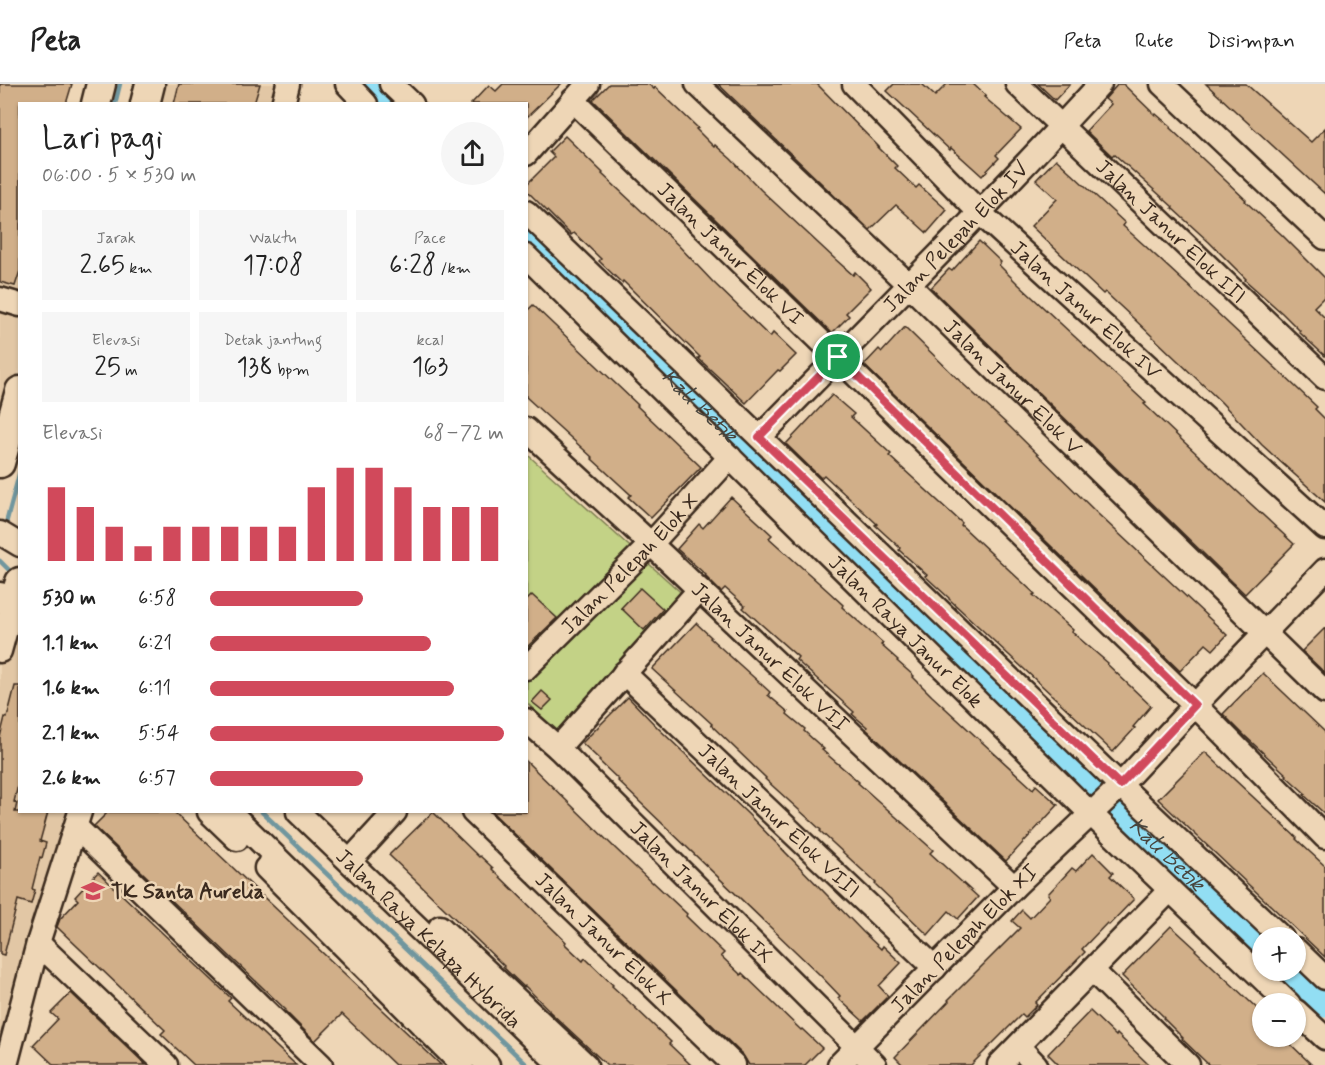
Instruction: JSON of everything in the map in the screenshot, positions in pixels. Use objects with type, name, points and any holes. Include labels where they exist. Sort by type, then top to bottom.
[{"type":"main road","points":[[96,102],[101,84]]},
{"type":"main road","points":[[146,102],[150,84]]},
{"type":"main road","points":[[0,463],[18,398]]},
{"type":"street","points":[[284,102],[288,84]]},
{"type":"street","points":[[347,84],[364,102]]},
{"type":"street","name":"Jalan Janur Elok V","points":[[697,84],[909,285],[1325,692]]},
{"type":"street","name":"Jalan Janur Elok IV","points":[[854,84],[979,212],[1325,528]]},
{"type":"street","name":"Jalan Janur Elok III","points":[[1017,84],[1325,378]]},
{"type":"street","name":"Jalan Pelepah Elok IV","points":[[759,437],[909,285],[1100,84]]},
{"type":"street","points":[[1162,84],[1325,238]]},
{"type":"street","points":[[528,152],[581,92]]},
{"type":"street","name":"Jalan Janur Elok VI","points":[[581,92],[838,357],[1195,705],[1325,837]]},
{"type":"street","name":"Jalan Raya Janur Elok","points":[[528,214],[759,437],[1116,789],[1270,927]]},
{"type":"street","name":"Jalan Raya Janur Elok","points":[[528,258],[1277,993]]},
{"type":"street","points":[[0,299],[18,304]]},
{"type":"street","name":"Jalan Janur Elok VII","points":[[529,438],[651,544],[1014,887]]},
{"type":"street","name":"Jalan Pelepah Elok X","points":[[528,666],[651,544],[729,457]]},
{"type":"street","points":[[0,533],[18,544]]},
{"type":"street","name":"Jalan Pelepah Elok XI","points":[[839,1065],[1014,887],[1093,813],[1325,570]]},
{"type":"street","points":[[558,748],[699,590]]},
{"type":"street","points":[[0,651],[13,600]]},
{"type":"street","name":"Jalan Janur Elok VIII","points":[[624,673],[935,968]]},
{"type":"street","name":"Jalan Janur Elok IX","points":[[528,722],[558,748],[875,1065]]},
{"type":"street","points":[[210,813],[478,1064]]},
{"type":"street","points":[[231,813],[478,1064]]},
{"type":"street","points":[[350,861],[394,813]]},
{"type":"street","name":"Jalan Janur Elok X","points":[[474,813],[734,1065]]},
{"type":"street","points":[[9,1059],[38,943],[78,819],[321,1065]]},
{"type":"street","name":"Jalan Raya Kelapa Hybrida","points":[[314,819],[350,861],[560,1065]]},
{"type":"street","points":[[366,877],[386,880],[399,889],[586,1065]]},
{"type":"street","points":[[999,1065],[1170,890]]},
{"type":"street","points":[[38,943],[166,1065]]},
{"type":"street","points":[[1306,960],[1325,978]]},
{"type":"street","points":[[1092,970],[1188,1065]]},
{"type":"street","points":[[1306,1020],[1325,1038]]},
{"type":"street","points":[[1018,1046],[1036,1065]]},
{"type":"shaded area","points":[[158,84],[283,84],[278,102],[154,102]]},
{"type":"shaded area","points":[[18,117],[18,374],[0,442],[0,184]]},
{"type":"shaded area","points":[[0,609],[18,625],[18,813],[78,813],[0,1065]]},
{"type":"green space","points":[[528,457],[687,598],[561,735],[528,704]]},
{"type":"building","points":[[0,84],[72,84],[67,102],[18,102],[18,277],[15,286],[0,282]]},
{"type":"building","points":[[179,84],[260,84],[255,102],[174,102]]},
{"type":"building","points":[[503,84],[561,84],[528,116],[528,102],[473,102],[489,85],[496,91]]},
{"type":"building","points":[[609,84],[648,84],[654,89],[655,87],[698,128],[696,129],[714,147],[715,145],[731,159],[835,259],[853,275],[855,272],[871,288],[846,313],[849,316],[832,333],[593,100]]},
{"type":"building","points":[[718,84],[817,84],[897,166],[895,168],[916,188],[919,185],[947,210],[927,233],[896,205],[870,230]]},
{"type":"building","points":[[894,84],[922,84],[935,96],[947,84],[973,84],[986,96],[984,97],[1021,129],[996,155],[999,158],[982,176],[951,148],[950,150],[887,91]]},
{"type":"building","points":[[1038,84],[1070,84],[1055,100]]},
{"type":"building","points":[[1118,84],[1123,84],[1171,127],[1325,278],[1325,296],[1314,307],[1325,318],[1325,356],[1173,207],[1086,131],[1111,104],[1105,99]]},
{"type":"building","points":[[1206,84],[1246,84],[1311,142],[1325,128],[1325,194]]},
{"type":"building","points":[[565,136],[770,337],[773,333],[796,355],[746,403],[698,358],[700,357],[623,281],[622,283],[599,261],[601,259],[574,233],[571,235],[528,192],[528,183],[554,157],[549,152]]},
{"type":"building","points":[[1056,159],[1125,223],[1123,226],[1317,407],[1315,409],[1325,419],[1325,502],[1262,445],[1221,402],[1133,318],[1105,292],[1103,294],[1031,226],[1057,199],[1036,180]]},
{"type":"building","points":[[979,241],[1001,262],[999,265],[1017,283],[1294,544],[1245,594],[931,288],[949,269],[952,271]]},
{"type":"building","points":[[533,305],[701,467],[651,518],[628,497],[631,495],[593,458],[528,399],[528,310]]},
{"type":"building","points":[[905,327],[1227,635],[1213,650],[1206,644],[1180,671],[864,365],[879,349],[882,352]]},
{"type":"building","points":[[832,395],[854,414],[851,417],[891,454],[889,456],[962,523],[961,525],[1035,594],[1033,595],[1073,630],[1072,632],[1108,663],[1151,706],[1113,752],[925,576],[927,575],[875,525],[877,524],[824,475],[821,478],[786,444]]},
{"type":"building","points":[[731,497],[772,535],[769,538],[883,643],[881,645],[932,696],[1033,789],[1036,785],[1058,805],[1006,861],[866,729],[867,727],[852,714],[854,712],[796,660],[798,657],[743,608],[745,606],[725,588],[721,592],[677,549],[699,524],[703,528]]},
{"type":"building","points":[[640,588],[663,609],[644,630],[621,608]]},
{"type":"building","points":[[532,595],[557,618],[528,646],[528,599]]},
{"type":"building","points":[[696,623],[770,692],[768,695],[805,729],[804,731],[824,749],[822,750],[933,850],[930,853],[978,897],[958,919],[949,911],[928,935],[821,830],[765,779],[712,724],[652,669]]},
{"type":"building","points":[[1325,628],[1325,673],[1302,651]]},
{"type":"building","points":[[1263,673],[1325,732],[1325,814],[1223,714]]},
{"type":"building","points":[[15,686],[18,686],[18,785],[14,802],[17,803],[15,812],[48,813],[40,841],[46,843],[32,889],[35,890],[31,904],[18,900],[4,955],[0,954],[0,737],[5,717],[7,718]]},
{"type":"building","points":[[542,691],[552,700],[542,710],[532,702]]},
{"type":"building","points":[[628,697],[748,814],[863,932],[901,963],[879,986],[888,996],[863,1021],[838,998],[840,996],[819,974],[618,781],[582,743]]},
{"type":"building","points":[[1205,752],[1297,838],[1325,866],[1325,957],[1306,939],[1306,927],[1293,927],[1158,799]]},
{"type":"building","points":[[528,763],[687,914],[686,916],[724,953],[721,956],[822,1048],[805,1065],[749,1065],[743,1055],[493,813],[528,813]]},
{"type":"building","points":[[107,813],[175,813],[441,1065],[395,1065],[342,1014],[315,1041],[286,1010],[94,826]]},
{"type":"building","points":[[434,813],[493,868],[566,942],[565,944],[583,961],[585,958],[613,985],[691,1065],[607,1065],[389,855]]},
{"type":"building","points":[[1093,853],[1113,873],[1110,876],[1134,899],[1082,949],[1085,952],[1035,1003],[1037,1005],[1025,1017],[1022,1014],[971,1065],[903,1065],[895,1057],[1020,928],[1012,921],[1022,910],[1030,918],[1050,897],[1048,894],[1072,868],[1076,871]]},
{"type":"building","points":[[98,872],[231,998],[228,1001],[296,1065],[194,1065],[161,1034],[165,1030],[57,927],[60,919],[78,900],[75,897]]},
{"type":"building","points":[[1171,926],[1252,1004],[1252,1047],[1293,1047],[1312,1065],[1209,1065],[1122,976]]},
{"type":"building","points":[[71,993],[146,1065],[54,1065],[33,1045],[58,1019],[51,1013]]},
{"type":"building","points":[[1090,1011],[1149,1065],[1059,1065],[1048,1054]]},
{"type":"waterway","points":[[116,102],[120,84]]},
{"type":"waterway","name":"Kali Betik","points":[[367,84],[385,102]]},
{"type":"waterway","name":"Kali Betik","points":[[528,239],[1252,934]]},
{"type":"waterway","points":[[5,527],[18,478]]},
{"type":"waterway","points":[[0,561],[13,574]]},
{"type":"waterway","points":[[263,813],[527,1065]]},
{"type":"waterway","name":"Kali Betik","points":[[1301,981],[1325,1004]]},
{"type":"place","name":"TK Santa Aurelia","points":[[93,891]]},
{"type":"route","points":[[838,357],[1195,705],[1120,785],[759,437],[838,357]]}]
